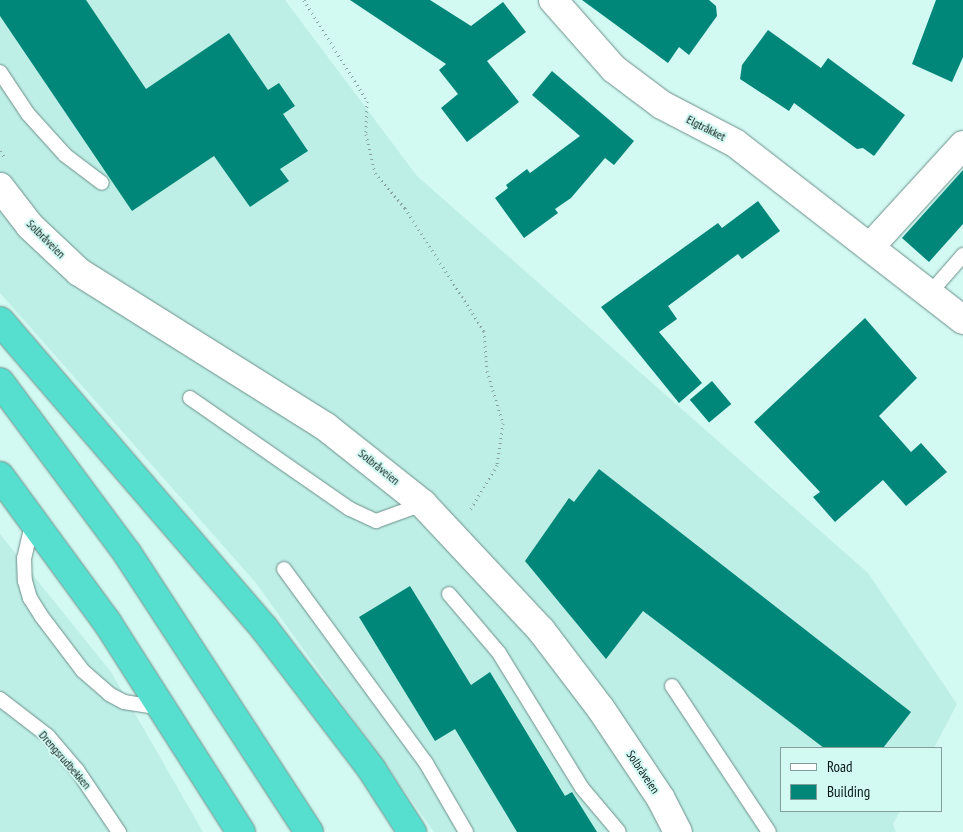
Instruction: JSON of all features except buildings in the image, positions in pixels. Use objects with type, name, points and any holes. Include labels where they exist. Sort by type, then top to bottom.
[{"type":"highway","points":[[0,321],[264,628],[372,770],[412,832]]},
{"type":"highway","points":[[0,382],[127,553],[309,832]]},
{"type":"highway","points":[[0,476],[165,708],[241,832]]},
{"type":"street","name":"Elgtråkket","points":[[553,0],[614,69],[662,106],[734,142],[963,320]]},
{"type":"street","points":[[870,247],[963,145]]},
{"type":"street","name":"Solbråveien","points":[[0,187],[30,226],[79,272],[326,427],[423,504],[541,630],[601,709],[661,799],[678,832]]},
{"type":"lane","points":[[0,72],[28,114],[65,154],[102,183]]},
{"type":"lane","points":[[929,294],[963,255]]},
{"type":"lane","points":[[190,398],[350,509],[376,521],[423,504]]},
{"type":"lane","points":[[33,520],[24,558],[25,581],[30,598],[42,617],[83,671],[109,694],[124,702],[165,708]]},
{"type":"lane","points":[[284,569],[426,763],[466,832]]},
{"type":"lane","points":[[449,594],[499,653],[582,788],[619,832]]},
{"type":"lane","points":[[672,686],[769,832]]},
{"type":"lane","name":"Drengsrudbekken","points":[[0,699],[48,736],[77,770],[119,832]]},
{"type":"path","points":[[304,0],[367,101],[366,134],[375,173],[404,208],[484,331],[487,371],[503,422],[497,466],[455,536]]},
{"type":"shaded area","points":[[0,0],[285,0],[417,176],[868,573],[957,704],[935,747],[780,747],[780,812],[899,812],[893,824],[896,832],[434,832],[256,583],[0,293]]},
{"type":"shaded area","points":[[0,534],[111,672],[203,832],[0,832]]}]
